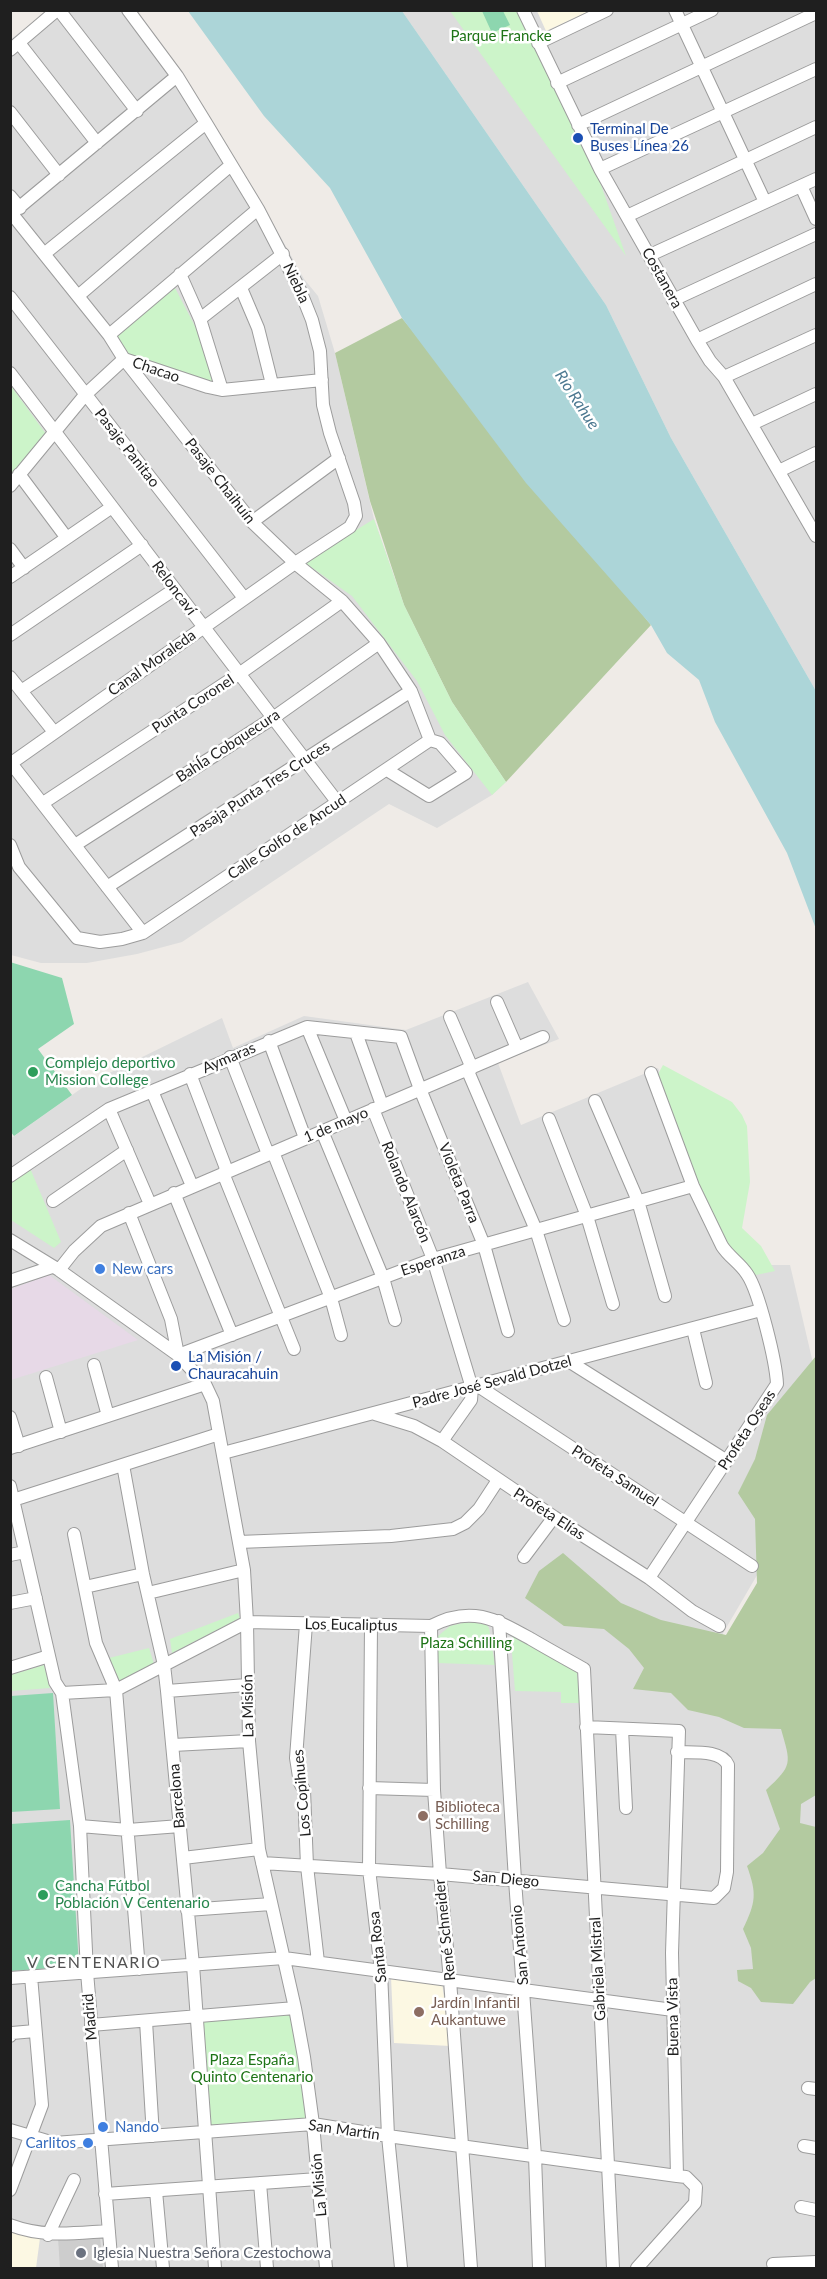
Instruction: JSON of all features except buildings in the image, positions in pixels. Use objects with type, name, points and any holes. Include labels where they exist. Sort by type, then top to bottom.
[{"type":"street","points":[[98,143],[15,46],[58,10],[137,111]]},
{"type":"street","name":"Niebla","points":[[128,10],[177,76],[258,209],[283,255],[312,320],[320,351],[323,405],[356,516],[350,527],[295,563]]},
{"type":"street","name":"Costanera","points":[[522,10],[600,169],[650,255],[673,300],[710,361],[724,377],[779,471],[811,514],[816,536]]},
{"type":"street","points":[[538,42],[607,10]]},
{"type":"street","points":[[675,10],[765,202]]},
{"type":"street","points":[[557,82],[712,10]]},
{"type":"street","points":[[578,125],[816,13]]},
{"type":"street","points":[[600,169],[816,69]]},
{"type":"street","points":[[14,212],[177,76]]},
{"type":"street","points":[[10,112],[59,175]]},
{"type":"street","points":[[45,254],[206,123]]},
{"type":"street","points":[[627,216],[816,127]]},
{"type":"street","points":[[78,296],[231,165]]},
{"type":"street","points":[[650,255],[816,179]]},
{"type":"street","points":[[801,186],[816,219]]},
{"type":"street","name":"Pasaje Chaihuín","points":[[10,196],[14,212],[45,254],[252,522],[295,563],[342,601],[379,643],[411,691],[430,740]]},
{"type":"street","points":[[109,335],[258,209]]},
{"type":"street","points":[[673,300],[816,234]]},
{"type":"street","points":[[200,319],[283,255]]},
{"type":"street","points":[[180,274],[200,319],[222,390]]},
{"type":"street","points":[[697,340],[816,284]]},
{"type":"street","points":[[241,288],[258,327],[272,384]]},
{"type":"street","name":"Pasaje Panitao","points":[[10,297],[244,598]]},
{"type":"street","points":[[724,377],[816,335]]},
{"type":"street","name":"Chacao","points":[[10,486],[85,395],[124,359],[222,390],[322,380]]},
{"type":"street","name":"Reloncaví","points":[[10,373],[338,803]]},
{"type":"street","points":[[752,424],[816,394]]},
{"type":"street","points":[[779,471],[816,453]]},
{"type":"street","points":[[252,522],[339,458]]},
{"type":"street","points":[[19,474],[66,537]]},
{"type":"street","points":[[10,577],[112,507]]},
{"type":"street","points":[[10,635],[142,545]]},
{"type":"street","points":[[10,549],[24,568]]},
{"type":"street","name":"Canal Moraleda","points":[[11,763],[295,563]]},
{"type":"street","points":[[21,691],[175,589]]},
{"type":"street","name":"Punta Coronel","points":[[43,803],[239,674],[342,601]]},
{"type":"street","name":"BahÍa Cobquecura","points":[[75,845],[273,718],[379,643]]},
{"type":"street","points":[[10,677],[54,732]]},
{"type":"street","name":"Pasaja Punta Tres Cruces","points":[[107,887],[411,691]]},
{"type":"street","points":[[387,770],[429,796],[466,773],[440,743],[430,740]]},
{"type":"street","name":"Calle Golfo de Ancud","points":[[10,845],[15,871],[77,938],[100,942],[122,939],[143,933],[430,740]]},
{"type":"street","points":[[11,763],[143,933]]},
{"type":"street","points":[[497,1002],[517,1048]]},
{"type":"street","points":[[450,1017],[537,1230],[564,1320]]},
{"type":"street","points":[[307,1027],[346,1121]]},
{"type":"street","name":"Aymaras","points":[[10,1176],[108,1109],[307,1027],[401,1037]]},
{"type":"street","name":"Rolando Alarcón","points":[[356,1033],[377,1107],[433,1259],[475,1387]]},
{"type":"street","name":"Violeta Parra","points":[[401,1037],[484,1245],[508,1331]]},
{"type":"street","name":"1 de mayo","points":[[55,1269],[100,1226],[543,1037]]},
{"type":"street","points":[[269,1041],[305,1138]]},
{"type":"street","points":[[230,1058],[331,1298],[341,1335]]},
{"type":"street","name":"Profeta Oseas","points":[[649,1578],[777,1384],[777,1372],[761,1310],[749,1276],[727,1255],[693,1186],[651,1073]]},
{"type":"street","points":[[190,1074],[225,1172],[294,1348]]},
{"type":"street","points":[[152,1091],[192,1186]]},
{"type":"street","points":[[595,1101],[638,1202],[665,1296]]},
{"type":"street","points":[[108,1109],[150,1204]]},
{"type":"street","points":[[549,1119],[587,1216],[613,1304]]},
{"type":"street","points":[[322,1131],[383,1278],[395,1320]]},
{"type":"street","points":[[53,1201],[127,1150]]},
{"type":"street","name":"Esperanza","points":[[178,1355],[433,1259],[693,1186]]},
{"type":"street","points":[[174,1193],[232,1335]]},
{"type":"street","points":[[129,1213],[171,1319],[178,1355]]},
{"type":"street","name":"La Misión","points":[[10,1240],[178,1355],[206,1384],[213,1401],[244,1570],[249,1741],[259,1849],[295,2008],[313,2124],[326,2268]]},
{"type":"street","points":[[10,1281],[55,1269]]},
{"type":"street","name":"Padre José Sevald Dotzel","points":[[223,1454],[761,1310]]},
{"type":"street","points":[[155,1338],[169,1332],[171,1319]]},
{"type":"street","points":[[693,1329],[706,1383]]},
{"type":"street","points":[[570,1362],[727,1461]]},
{"type":"street","points":[[94,1365],[108,1416]]},
{"type":"street","points":[[46,1377],[61,1432]]},
{"type":"street","points":[[10,1417],[15,1447],[206,1384]]},
{"type":"street","points":[[442,1441],[471,1400],[475,1387]]},
{"type":"street","name":"Profeta Samuel","points":[[475,1387],[752,1566]]},
{"type":"street","name":"Profeta Elías","points":[[374,1413],[414,1426],[442,1441],[554,1518],[649,1578],[692,1611],[719,1626]]},
{"type":"street","points":[[12,1501],[219,1434]]},
{"type":"street","name":"Barcelona","points":[[123,1465],[143,1574],[164,1665],[167,1691],[193,1965],[215,2268]]},
{"type":"street","points":[[239,1542],[391,1536],[453,1529],[465,1523],[478,1509],[498,1479]]},
{"type":"street","points":[[10,1486],[50,1656],[10,1668]]},
{"type":"street","points":[[524,1557],[554,1518]]},
{"type":"street","points":[[74,1534],[96,1643],[116,1690],[139,1968]]},
{"type":"street","points":[[10,1555],[25,1552]]},
{"type":"street","points":[[147,1593],[244,1570]]},
{"type":"street","points":[[85,1587],[143,1574]]},
{"type":"street","points":[[10,1603],[36,1598]]},
{"type":"street","name":"Los Eucaliptus","points":[[247,1622],[431,1626],[465,1615],[482,1616],[499,1621],[584,1669]]},
{"type":"street","name":"San Antonio","points":[[499,1621],[515,1880],[536,2156],[539,2268]]},
{"type":"street","points":[[62,1693],[116,1690],[247,1622]]},
{"type":"street","name":"Los Copihues","points":[[306,1624],[296,1758],[300,1783],[304,1790],[307,1866],[318,1962]]},
{"type":"street","name":"Santa Rosa","points":[[371,1625],[369,1869],[381,1971],[388,2136],[401,2268]]},
{"type":"street","name":"René Schneider","points":[[431,1626],[434,1790],[471,2268]]},
{"type":"street","name":"Madrid","points":[[50,1656],[54,1682],[62,1693],[80,1826],[87,1972],[112,2268]]},
{"type":"street","name":"Gabriela Mistral","points":[[584,1669],[613,2268]]},
{"type":"street","points":[[167,1691],[247,1685]]},
{"type":"street","points":[[586,1727],[622,1729],[626,1808]]},
{"type":"street","name":"Buena Vista","points":[[622,1729],[679,1731],[672,1953],[677,2176]]},
{"type":"street","points":[[172,1745],[249,1741]]},
{"type":"street","name":"San Diego","points":[[261,1863],[440,1874],[714,1898],[724,1888],[727,1872],[728,1765],[718,1755],[677,1752]]},
{"type":"street","points":[[369,1788],[434,1790]]},
{"type":"street","points":[[80,1826],[128,1830],[180,1826]]},
{"type":"street","points":[[183,1858],[259,1849]]},
{"type":"street","points":[[187,1910],[271,1904]]},
{"type":"street","points":[[10,1978],[284,1958],[673,2010]]},
{"type":"street","points":[[11,2189],[42,2105],[31,1977]]},
{"type":"street","points":[[91,2025],[295,2008]]},
{"type":"street","points":[[146,2020],[153,2136]]},
{"type":"street","points":[[10,2036],[12,2033],[35,2031]]},
{"type":"street","name":"San Martín","points":[[10,2130],[54,2143],[313,2124],[677,2176]]},
{"type":"street","points":[[637,2268],[695,2203],[696,2187],[686,2177],[677,2176]]},
{"type":"street","points":[[105,2194],[318,2179]]},
{"type":"street","points":[[48,2235],[74,2180]]},
{"type":"street","points":[[261,2183],[267,2268]]},
{"type":"street","points":[[156,2191],[163,2268]]},
{"type":"street","points":[[801,2207],[816,2210]]},
{"type":"street","points":[[10,2225],[48,2235],[109,2231]]},
{"type":"street","points":[[774,2264],[816,2262]]},
{"type":"shaded area","points":[[48,11],[130,11],[179,72],[256,193],[304,279],[318,296],[335,353],[374,519],[404,605],[452,702],[506,782],[492,795],[437,828],[389,804],[182,942],[137,954],[87,963],[41,963],[11,955],[10,40]]},
{"type":"shaded area","points":[[402,11],[816,11],[816,691],[671,438],[606,305]]},
{"type":"shaded area","points":[[537,11],[589,11],[546,31]]},
{"type":"shaded area","points":[[528,982],[559,1039],[498,1063],[521,1125],[658,1068],[697,1170],[751,1265],[790,1265],[813,1363],[784,1529],[722,1635],[685,1631],[537,1586],[816,1699],[816,2268],[11,2268],[10,1139],[89,1083],[222,1018],[233,1048],[304,1016],[406,1030]]},
{"type":"shaded area","points":[[49,1275],[138,1340],[11,1380],[11,1289]]},
{"type":"shaded area","name":"Jardín Infantil Aukantuwe","points":[[391,1977],[442,1982],[450,2046],[394,2043]]},
{"type":"shaded area","points":[[10,2229],[40,2238],[36,2268],[11,2268]]},
{"type":"shaded area","name":"Iglesia Nuestra Señora Czestochowa","points":[[100,2236],[103,2268],[60,2268],[58,2238]]},
{"type":"green space","name":"Parque Francke","points":[[450,11],[517,11],[595,168],[626,256]]},
{"type":"green space","points":[[482,11],[503,11],[510,25],[492,33]]},
{"type":"green space","points":[[175,288],[196,328],[214,385],[126,354],[116,336]]},
{"type":"green space","points":[[402,318],[651,625],[506,782],[452,702],[404,605],[370,501],[335,353]]},
{"type":"green space","points":[[11,386],[46,434],[11,480]]},
{"type":"green space","points":[[374,519],[404,605],[452,702],[506,782],[492,795],[445,735],[417,681],[352,596],[304,562]]},
{"type":"green space","name":"Complejo deportivo Mission College","points":[[10,962],[62,978],[74,1024],[38,1049],[72,1095],[14,1136],[10,1131]]},
{"type":"green space","points":[[663,1065],[732,1102],[742,1115],[747,1126],[750,1182],[742,1228],[761,1246],[775,1271],[756,1275],[728,1250],[693,1173],[657,1076]]},
{"type":"green space","points":[[30,1168],[61,1242],[54,1248],[11,1220],[10,1181]]},
{"type":"green space","points":[[816,1356],[816,1795],[801,1804],[800,1823],[816,1827],[816,1978],[810,1982],[793,2004],[761,2002],[751,1988],[738,1981],[737,1970],[753,1969],[751,1948],[743,1929],[751,1912],[754,1898],[747,1866],[763,1853],[780,1829],[766,1790],[781,1775],[787,1763],[787,1750],[781,1729],[744,1728],[719,1717],[688,1710],[671,1693],[633,1689],[644,1668],[629,1649],[604,1629],[564,1626],[525,1598],[539,1571],[563,1553],[621,1603],[661,1620],[726,1635],[757,1583],[755,1519],[738,1493],[755,1459],[767,1415]]},
{"type":"green space","points":[[238,1613],[240,1618],[172,1653],[170,1639]]},
{"type":"green space","name":"Plaza Schilling","points":[[467,1622],[486,1624],[489,1628],[495,1665],[437,1663],[438,1636],[450,1626]]},
{"type":"green space","points":[[513,1636],[577,1672],[580,1703],[561,1703],[561,1692],[515,1691],[511,1641]]},
{"type":"green space","points":[[149,1648],[154,1664],[120,1682],[109,1658]]},
{"type":"green space","points":[[44,1665],[50,1688],[11,1691],[11,1675]]},
{"type":"green space","points":[[53,1693],[60,1809],[11,1812],[11,1696]]},
{"type":"green space","name":"Cancha Fútbol Población V Centenario","points":[[70,1820],[79,1966],[11,1971],[11,1824]]},
{"type":"green space","name":"Plaza España Quinto Centenario","points":[[292,2010],[307,2119],[211,2126],[200,2018]]},
{"type":"water","name":"Río Rahue","points":[[188,11],[402,11],[606,305],[671,438],[816,691],[816,929],[787,853],[715,722],[699,680],[667,653],[651,625],[526,483],[402,318],[330,188],[264,116]]},
{"type":"place","name":"Terminal De Buses Línea 26","points":[[578,138]]},
{"type":"place","name":"Complejo deportivo Mission College","points":[[33,1072]]},
{"type":"place","name":"New cars","points":[[100,1269]]},
{"type":"place","name":"La Misión / Chauracahuin","points":[[176,1366]]},
{"type":"place","name":"Biblioteca Schilling","points":[[423,1816]]},
{"type":"place","name":"Cancha Fútbol Población V Centenario","points":[[43,1895]]},
{"type":"place","name":"Jardín Infantil Aukantuwe","points":[[419,2012]]},
{"type":"place","name":"Nando","points":[[103,2127]]},
{"type":"place","name":"Carlitos","points":[[88,2143]]},
{"type":"place","name":"Iglesia Nuestra Señora Czestochowa","points":[[81,2253]]},
{"type":"district","name":"V CENTENARIO","points":[[94,1963]]}]
